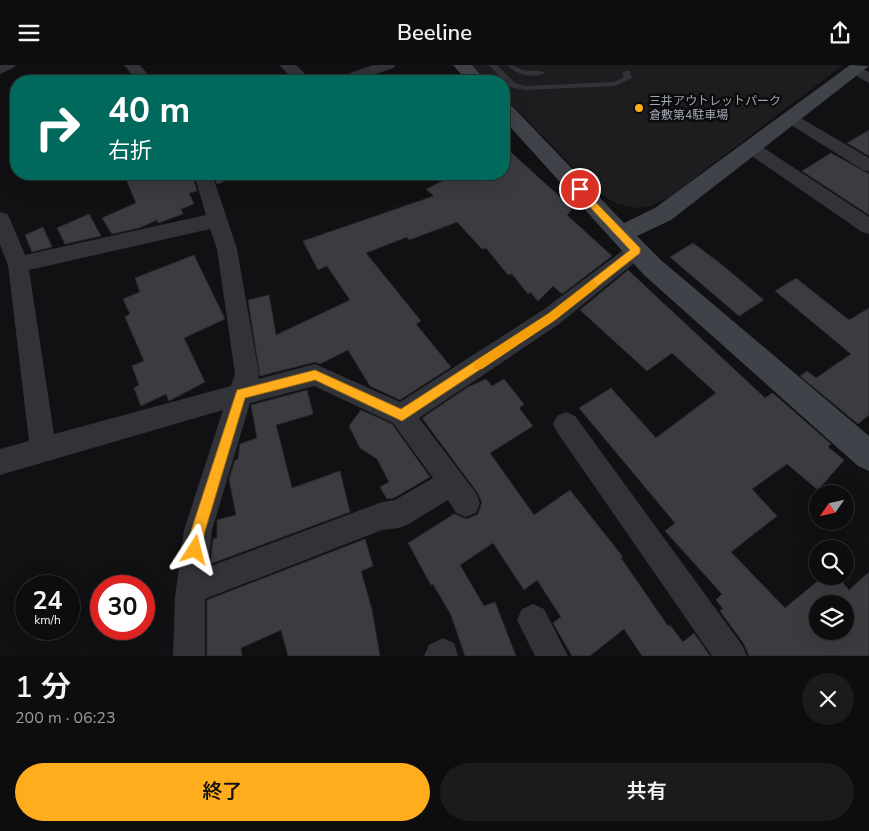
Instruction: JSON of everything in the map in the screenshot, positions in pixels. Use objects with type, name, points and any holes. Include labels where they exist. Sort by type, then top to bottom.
[{"type":"street","points":[[0,69],[8,65]]},
{"type":"street","points":[[132,65],[140,75]]},
{"type":"street","points":[[287,65],[298,75]]},
{"type":"street","points":[[359,75],[388,65]]},
{"type":"street","points":[[462,65],[471,75]]},
{"type":"street","points":[[402,415],[552,317],[629,242],[663,215],[792,118],[862,71]]},
{"type":"street","points":[[510,115],[653,268],[869,456]]},
{"type":"street","points":[[792,118],[869,166]]},
{"type":"street","points":[[752,148],[869,227]]},
{"type":"street","points":[[189,656],[190,589],[198,531],[247,374],[226,249],[205,180]]},
{"type":"street","points":[[0,219],[18,265],[43,450]]},
{"type":"street","points":[[18,265],[217,220]]},
{"type":"street","points":[[0,462],[315,375],[402,415],[459,492],[399,514],[382,516],[190,589]]},
{"type":"street","points":[[566,424],[731,656]]},
{"type":"street","points":[[533,620],[552,656]]},
{"type":"lane","points":[[493,65],[502,75]]},
{"type":"lane","points":[[512,65],[514,69],[523,73],[541,73]]},
{"type":"lane","points":[[510,83],[524,88],[615,84],[628,79],[626,73]]},
{"type":"shaded area","points":[[472,65],[843,65],[671,196],[649,207],[637,208],[617,204],[598,192],[510,103],[510,75],[482,75]]},
{"type":"building","points":[[869,130],[869,156],[847,143]]},
{"type":"building","points":[[510,151],[572,209],[567,215],[612,256],[562,294],[553,286],[538,301],[530,292],[528,294],[512,274],[508,275],[486,248],[482,249],[457,222],[409,240],[407,237],[366,253],[421,321],[416,324],[451,367],[400,400],[370,386],[348,350],[320,364],[315,362],[260,376],[248,300],[269,295],[276,335],[350,300],[327,266],[318,270],[303,241],[434,196],[426,189],[445,180],[510,180]]},
{"type":"building","points":[[831,153],[869,174],[869,215],[802,171]]},
{"type":"building","points":[[126,180],[194,180],[197,191],[189,193],[194,204],[181,209],[183,214],[158,223],[157,220],[139,228],[112,234],[102,218],[136,203]]},
{"type":"building","points":[[216,180],[228,180],[217,184]]},
{"type":"building","points":[[89,214],[101,236],[65,244],[57,228]]},
{"type":"building","points":[[43,227],[52,247],[32,252],[25,235]]},
{"type":"building","points":[[693,243],[764,300],[739,316],[670,257]]},
{"type":"building","points":[[194,255],[225,319],[184,338],[205,382],[169,401],[166,394],[141,406],[134,388],[139,385],[132,366],[144,361],[125,317],[130,314],[123,299],[140,292],[135,278]]},
{"type":"building","points":[[628,270],[765,398],[772,393],[774,394],[831,444],[828,447],[844,460],[822,485],[812,485],[787,464],[752,489],[777,516],[731,552],[785,608],[813,585],[845,585],[849,590],[869,572],[869,656],[749,656],[744,644],[720,611],[723,609],[716,600],[722,594],[665,531],[675,523],[579,408],[611,388],[656,438],[716,393],[672,353],[647,371],[580,310]]},
{"type":"building","points":[[796,278],[849,320],[869,308],[869,415],[858,424],[800,376],[807,371],[816,378],[851,354],[775,291]]},
{"type":"building","points":[[486,379],[492,386],[504,379],[524,404],[519,408],[533,426],[490,453],[534,515],[570,490],[623,557],[621,558],[668,626],[670,625],[683,642],[694,633],[710,656],[642,656],[624,629],[590,656],[572,656],[553,623],[561,617],[537,580],[524,590],[493,543],[460,565],[484,606],[495,602],[516,656],[465,656],[451,615],[433,584],[431,585],[408,543],[454,514],[467,519],[478,514],[482,502],[477,492],[422,418],[468,387]]},
{"type":"building","points":[[307,390],[313,414],[276,425],[292,488],[340,471],[350,512],[210,564],[213,539],[217,538],[217,520],[236,515],[229,479],[235,460],[238,459],[240,444],[257,438],[251,405]]},
{"type":"building","points":[[361,410],[392,424],[430,477],[394,498],[387,499],[380,487],[389,482],[377,459],[360,448],[349,426]]},
{"type":"building","points":[[365,539],[373,566],[361,571],[372,610],[380,656],[288,656],[281,630],[241,648],[242,656],[207,656],[207,600]]},
{"type":"slow traffic","points":[[478,365],[552,317],[593,284]]},
{"type":"place","name":"三井アウトレットパーク 倉敷第4駐車場","points":[[639,108]]},
{"type":"route","points":[[195,550],[198,531],[241,394],[315,375],[402,415],[552,317],[637,250],[580,189]]}]
